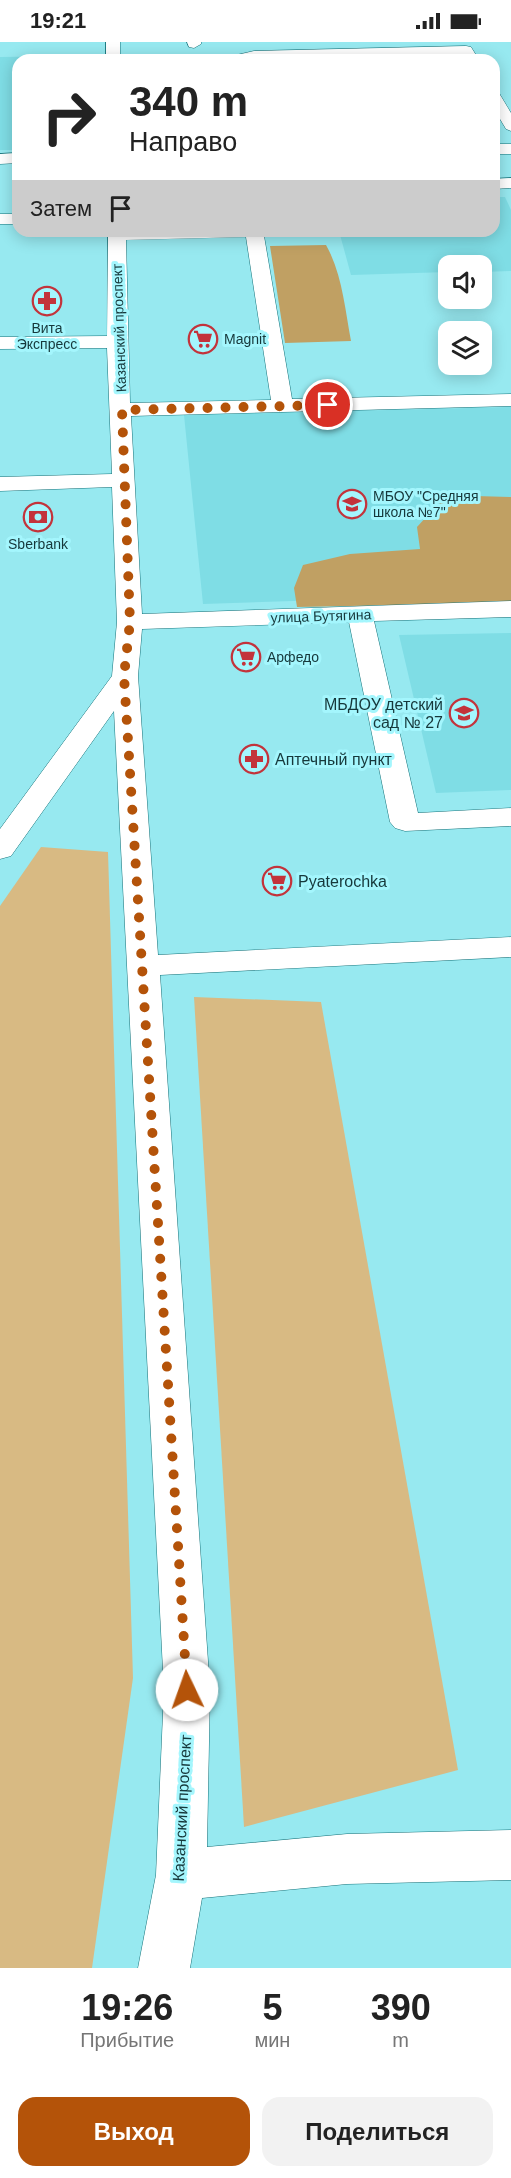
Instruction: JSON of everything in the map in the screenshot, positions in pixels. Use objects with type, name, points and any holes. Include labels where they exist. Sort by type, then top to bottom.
[{"type":"street","points":[[280,54],[466,50],[468,54]]},
{"type":"street","points":[[500,107],[511,126]]},
{"type":"street","name":"Казанский проспект","points":[[117,237],[117,342],[122,410],[130,622],[124,676],[187,1690],[181,1875],[164,1968]]},
{"type":"street","points":[[255,237],[283,406]]},
{"type":"street","points":[[0,343],[117,342]]},
{"type":"street","points":[[122,410],[511,400]]},
{"type":"street","points":[[0,484],[125,480]]},
{"type":"street","name":"улица Бутягина","points":[[130,622],[511,609]]},
{"type":"street","points":[[360,615],[405,822],[511,817]]},
{"type":"street","name":"Казанский проспект","points":[[0,850],[124,676]]},
{"type":"street","points":[[143,966],[511,947]]},
{"type":"street","points":[[181,1875],[347,1859],[511,1855]]},
{"type":"shaded area","points":[[0,57],[12,57],[12,150],[0,150]]},
{"type":"shaded area","points":[[500,197],[505,197],[511,210],[511,271],[492,272],[492,255],[438,255],[438,272],[351,275],[341,237],[500,237]]},
{"type":"shaded area","points":[[326,245],[336,267],[351,341],[285,343],[270,246]]},
{"type":"shaded area","name":"МБОУ \"Средняя школа №7\"","points":[[511,407],[511,594],[203,604],[184,415]]},
{"type":"shaded area","points":[[475,496],[511,497],[511,603],[297,607],[294,588],[303,565],[350,554],[420,549],[417,527],[438,504]]},
{"type":"shaded area","name":"МБДОУ детский сад № 27","points":[[511,633],[511,790],[436,793],[399,635]]},
{"type":"shaded area","points":[[41,847],[108,852],[133,1678],[92,1968],[0,1968],[0,906]]},
{"type":"shaded area","points":[[194,997],[321,1002],[458,1770],[244,1827]]},
{"type":"place","name":"Вита Экспресс","points":[[47,301]]},
{"type":"place","name":"Magnit","points":[[203,339]]},
{"type":"place","name":"МБОУ \"Средняя школа №7\"","points":[[352,504]]},
{"type":"place","name":"Sberbank","points":[[38,517]]},
{"type":"place","name":"Арфедо","points":[[246,657]]},
{"type":"place","name":"МБДОУ детский сад № 27","points":[[464,713]]},
{"type":"place","name":"Аптечный пункт","points":[[254,759]]},
{"type":"place","name":"Pyaterochka","points":[[277,881]]},
{"type":"route","points":[[187,1690],[124,676],[130,622],[122,410],[328,405]]}]
